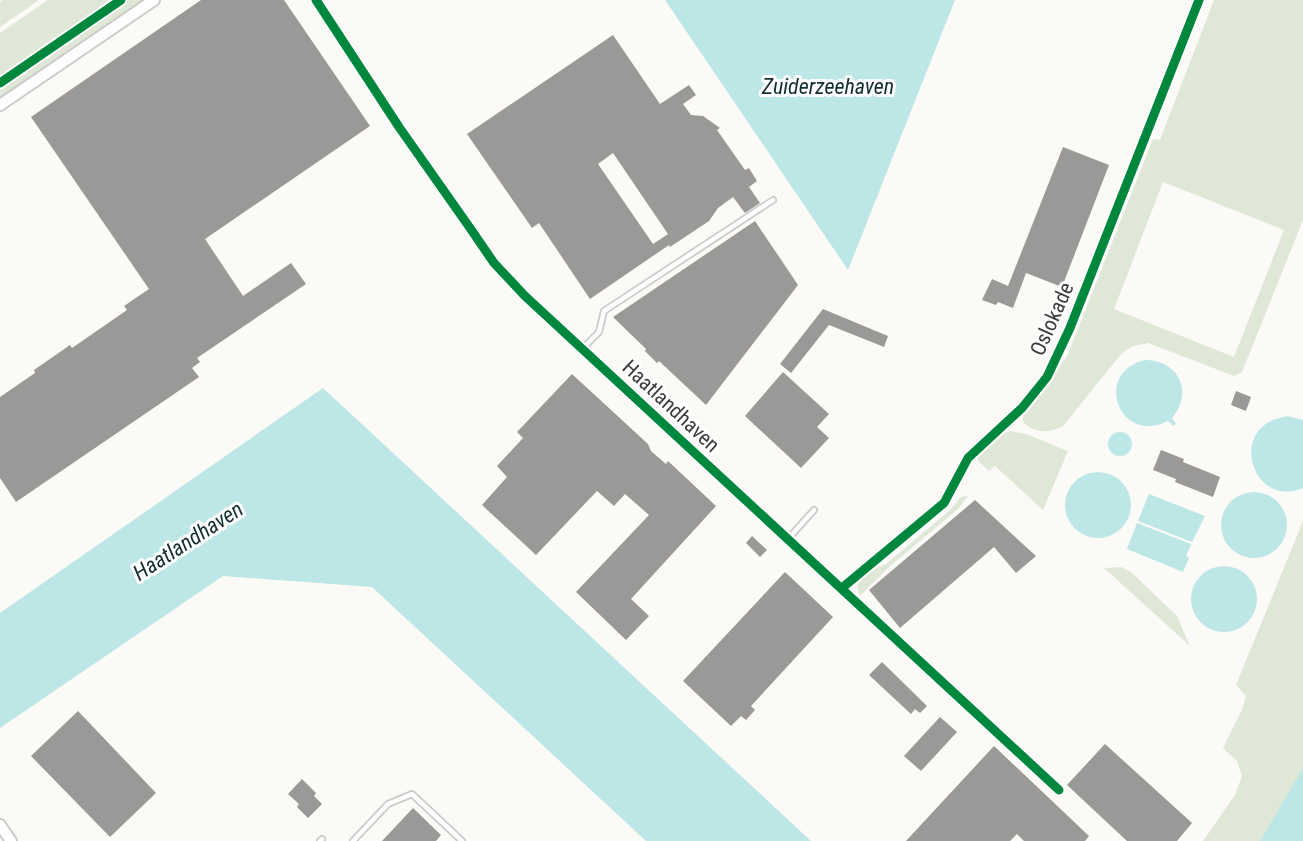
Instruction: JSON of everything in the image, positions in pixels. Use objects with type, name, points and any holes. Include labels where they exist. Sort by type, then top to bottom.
[{"type":"street","points":[[0,105],[154,0]]},
{"type":"street","name":"Haatlandhaven","points":[[316,0],[399,127],[494,263],[525,296],[1059,790]]},
{"type":"street","name":"Oslokade","points":[[842,588],[944,503],[968,458],[1022,408],[1047,377],[1070,328],[1199,0]]},
{"type":"street","points":[[0,825],[11,841]]},
{"type":"lane","points":[[582,349],[599,332],[604,311],[773,200]]},
{"type":"lane","points":[[788,539],[814,510]]},
{"type":"lane","points":[[353,841],[388,804],[412,794],[462,841]]},
{"type":"green space","points":[[3,0],[39,0],[0,27],[0,2]]},
{"type":"green space","points":[[48,0],[144,0],[0,98],[0,33]]},
{"type":"green space","points":[[1214,0],[1303,0],[1303,220],[1242,372],[1234,376],[1148,343],[1133,346],[1122,353],[1063,426],[1047,431],[1027,426],[1023,422],[1023,415],[1045,390],[1068,354],[1153,139],[1160,140]],"holes":[[[1163,182],[1284,230],[1234,357],[1114,309]]]},
{"type":"green space","points":[[1011,431],[1026,434],[1068,451],[1043,510],[995,466],[989,471],[979,462],[977,457],[1004,433]]},
{"type":"green space","points":[[968,496],[959,508],[888,568],[860,596],[857,586],[866,575],[886,564],[949,511],[961,497]]},
{"type":"green space","points":[[1303,521],[1303,841],[1203,841],[1235,795],[1242,776],[1237,761],[1223,748],[1242,710],[1246,696],[1236,685]]},
{"type":"green space","points":[[1121,567],[1131,572],[1177,616],[1190,646],[1104,568]]},
{"type":"water","name":"Zuiderzeehaven","points":[[665,0],[955,0],[848,270]]},
{"type":"water","points":[[1145,360],[1157,361],[1167,366],[1180,380],[1182,398],[1172,418],[1176,424],[1173,426],[1168,421],[1151,426],[1137,424],[1126,416],[1119,405],[1116,392],[1119,379],[1129,367]]},
{"type":"water","name":"Haatlandhaven","points":[[323,388],[811,841],[646,841],[372,587],[223,576],[0,728],[0,613]]},
{"type":"water","points":[[1288,416],[1303,420],[1303,488],[1285,492],[1271,487],[1259,477],[1253,464],[1251,449],[1256,434],[1268,423]]},
{"type":"water","points":[[1115,432],[1125,432],[1132,439],[1132,449],[1125,456],[1115,456],[1108,449],[1108,439]]},
{"type":"water","points":[[1098,472],[1111,475],[1121,482],[1128,492],[1131,505],[1128,518],[1121,528],[1111,535],[1098,538],[1085,535],[1075,528],[1068,518],[1065,505],[1068,492],[1075,482],[1085,475]]},
{"type":"water","points":[[1254,492],[1266,495],[1277,502],[1284,513],[1287,525],[1284,537],[1277,548],[1266,555],[1254,558],[1242,555],[1231,548],[1224,537],[1221,525],[1224,513],[1231,502],[1242,495]]},
{"type":"water","points":[[1149,494],[1205,516],[1192,542],[1138,521]]},
{"type":"water","points":[[1137,523],[1191,544],[1186,556],[1189,558],[1183,572],[1127,549]]},
{"type":"water","points":[[1224,566],[1237,569],[1247,576],[1254,586],[1257,599],[1254,612],[1247,622],[1237,629],[1224,632],[1211,629],[1201,622],[1194,612],[1191,599],[1194,586],[1201,576],[1211,569]]},
{"type":"water","points":[[1303,768],[1303,841],[1260,841]]},
{"type":"building","points":[[201,0],[284,0],[370,126],[205,239],[243,296],[291,263],[306,284],[197,358],[200,362],[192,368],[199,377],[16,502],[0,478],[0,397],[70,345],[72,348],[127,310],[124,306],[149,289],[31,117]]},
{"type":"building","points":[[613,35],[660,104],[689,85],[696,95],[683,104],[691,115],[703,116],[720,128],[717,130],[745,170],[749,168],[757,181],[749,187],[760,203],[745,213],[733,197],[718,208],[709,221],[670,247],[669,245],[590,299],[539,223],[532,228],[467,134]],"holes":[[[613,153],[668,234],[653,244],[598,164]]]},
{"type":"building","points":[[1063,147],[1109,165],[1062,287],[1026,273],[1013,308],[998,302],[996,305],[982,300],[992,279],[1008,286]]},
{"type":"building","points":[[755,221],[798,285],[706,405],[659,361],[657,363],[613,317]]},
{"type":"building","points":[[823,309],[888,336],[884,347],[829,325],[791,373],[780,364]]},
{"type":"building","points":[[783,372],[829,414],[817,427],[829,438],[801,468],[745,416]]},
{"type":"building","points":[[572,374],[648,444],[651,451],[666,464],[668,461],[716,506],[631,599],[649,616],[626,640],[576,592],[649,515],[625,494],[614,506],[597,491],[536,555],[482,505],[507,477],[497,466],[523,438],[517,432]]},
{"type":"building","points":[[1236,391],[1251,397],[1246,411],[1231,405]]},
{"type":"building","points":[[1161,450],[1220,477],[1213,497],[1175,482],[1176,479],[1153,470]]},
{"type":"building","points":[[975,500],[1036,556],[1016,573],[994,547],[900,628],[869,590]]},
{"type":"building","points":[[752,536],[767,550],[760,557],[746,543]]},
{"type":"building","points":[[785,572],[833,617],[751,706],[755,710],[746,720],[741,716],[731,726],[683,681]]},
{"type":"building","points":[[882,662],[927,706],[920,713],[915,709],[911,714],[869,675]]},
{"type":"building","points":[[78,711],[156,793],[110,837],[31,756]]},
{"type":"building","points":[[940,717],[957,732],[921,771],[904,756]]},
{"type":"building","points":[[1105,744],[1192,823],[1177,841],[1127,841],[1067,785]]},
{"type":"building","points":[[994,746],[1089,836],[1085,841],[1024,841],[1017,834],[1010,841],[906,841]]},
{"type":"building","points":[[302,779],[316,793],[314,796],[322,804],[308,818],[297,807],[299,804],[288,794]]},
{"type":"building","points":[[413,808],[441,835],[436,841],[382,841]]},
{"type":"cycle path","points":[[0,83],[121,0]]},
{"type":"cycle path","points":[[316,0],[399,127],[494,263],[525,296],[1059,790]]},
{"type":"cycle path","points":[[842,588],[944,503],[968,458],[1022,408],[1047,377],[1070,328],[1199,0]]}]
